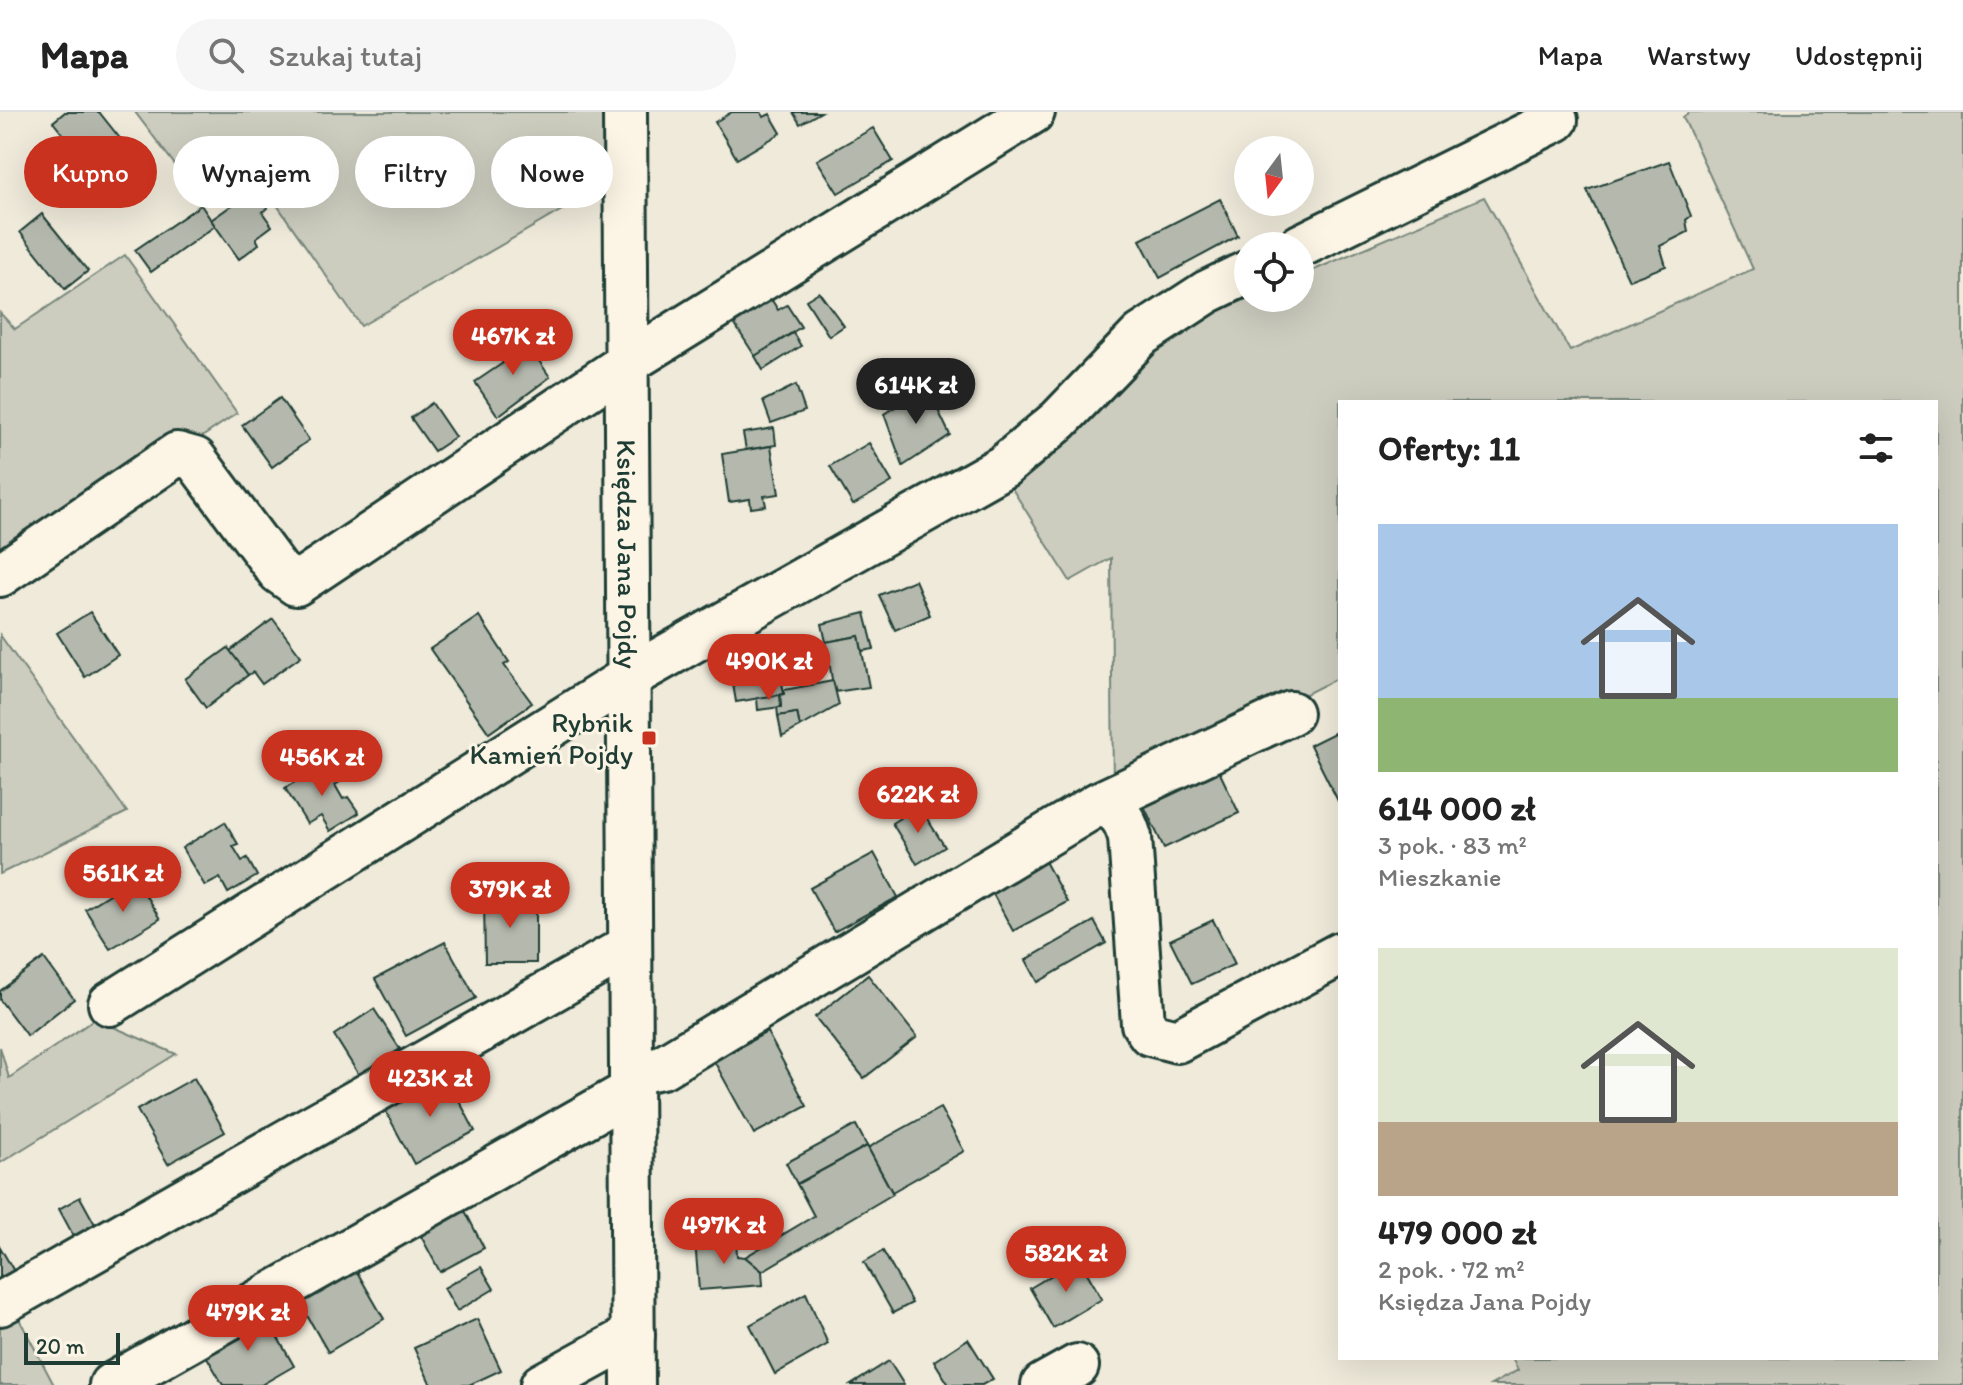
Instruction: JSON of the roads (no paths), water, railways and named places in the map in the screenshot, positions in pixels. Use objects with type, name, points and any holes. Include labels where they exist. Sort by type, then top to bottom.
[{"type":"street","name":"Księdza Jana Pojdy","points":[[625,112],[631,676],[633,1385]]},
{"type":"street","points":[[0,575],[177,454],[195,459],[279,572],[296,584],[627,363],[1027,114]]},
{"type":"street","points":[[1314,239],[1556,120]]},
{"type":"street","points":[[110,1004],[631,676],[1004,466],[1059,420],[1141,335],[1207,292],[1234,279]]},
{"type":"street","points":[[111,1385],[631,1082],[662,1067],[1098,804],[1291,713]]},
{"type":"street","points":[[1098,804],[1113,808],[1125,820],[1130,837],[1143,1024],[1150,1034],[1177,1041],[1338,955]]},
{"type":"street","points":[[0,1304],[630,946]]},
{"type":"street","points":[[542,1385],[633,1335]]},
{"type":"place","name":"Rybnik Kamień Pojdy","points":[[649,738]]}]
